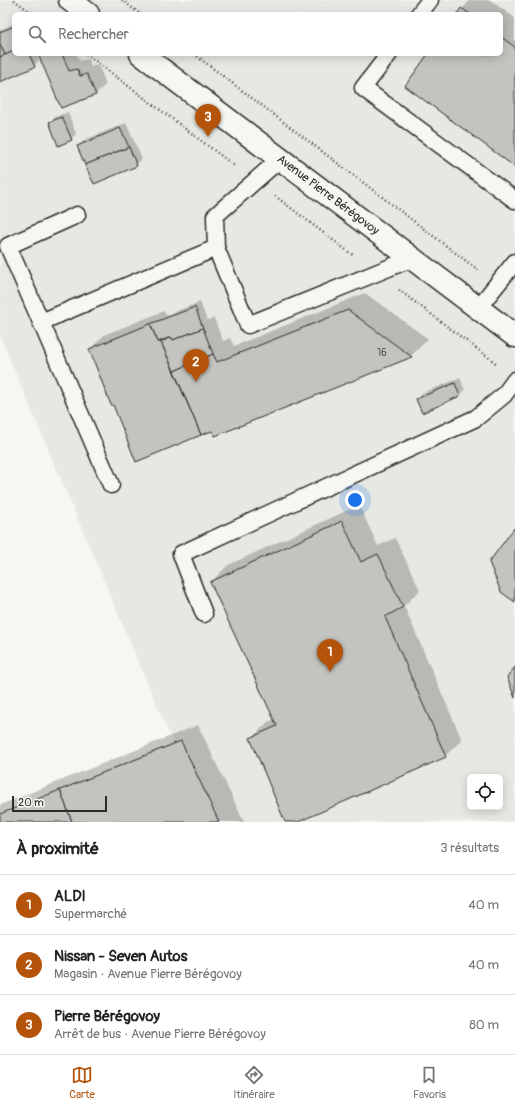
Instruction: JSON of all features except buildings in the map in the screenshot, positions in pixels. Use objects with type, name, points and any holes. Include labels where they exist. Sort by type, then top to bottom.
[{"type":"main road","points":[[70,0],[85,12]]},
{"type":"main road","name":"Avenue Pierre Bérégovoy","points":[[144,56],[515,336]]},
{"type":"lane","points":[[421,12],[430,0]]},
{"type":"lane","points":[[387,56],[363,88],[515,200]]},
{"type":"lane","points":[[280,159],[215,216],[216,248],[248,325],[412,258]]},
{"type":"lane","points":[[77,215],[8,246],[111,485]]},
{"type":"lane","points":[[41,322],[216,248]]},
{"type":"lane","points":[[478,308],[515,262]]},
{"type":"lane","points":[[204,614],[181,554],[476,418],[504,395],[515,380]]},
{"type":"path","points":[[14,0],[29,12]]},
{"type":"path","points":[[122,0],[137,12]]},
{"type":"path","points":[[89,56],[503,368]]},
{"type":"path","points":[[197,56],[497,285]]},
{"type":"shaded area","points":[[0,0],[515,0],[515,822],[0,822],[0,814],[173,743],[0,336]]},
{"type":"place","name":"Pierre Bérégovoy","points":[[208,137]]},
{"type":"place","name":"Nissan - Seven Autos","points":[[196,382]]},
{"type":"place","name":"ALDI","points":[[330,672]]}]
